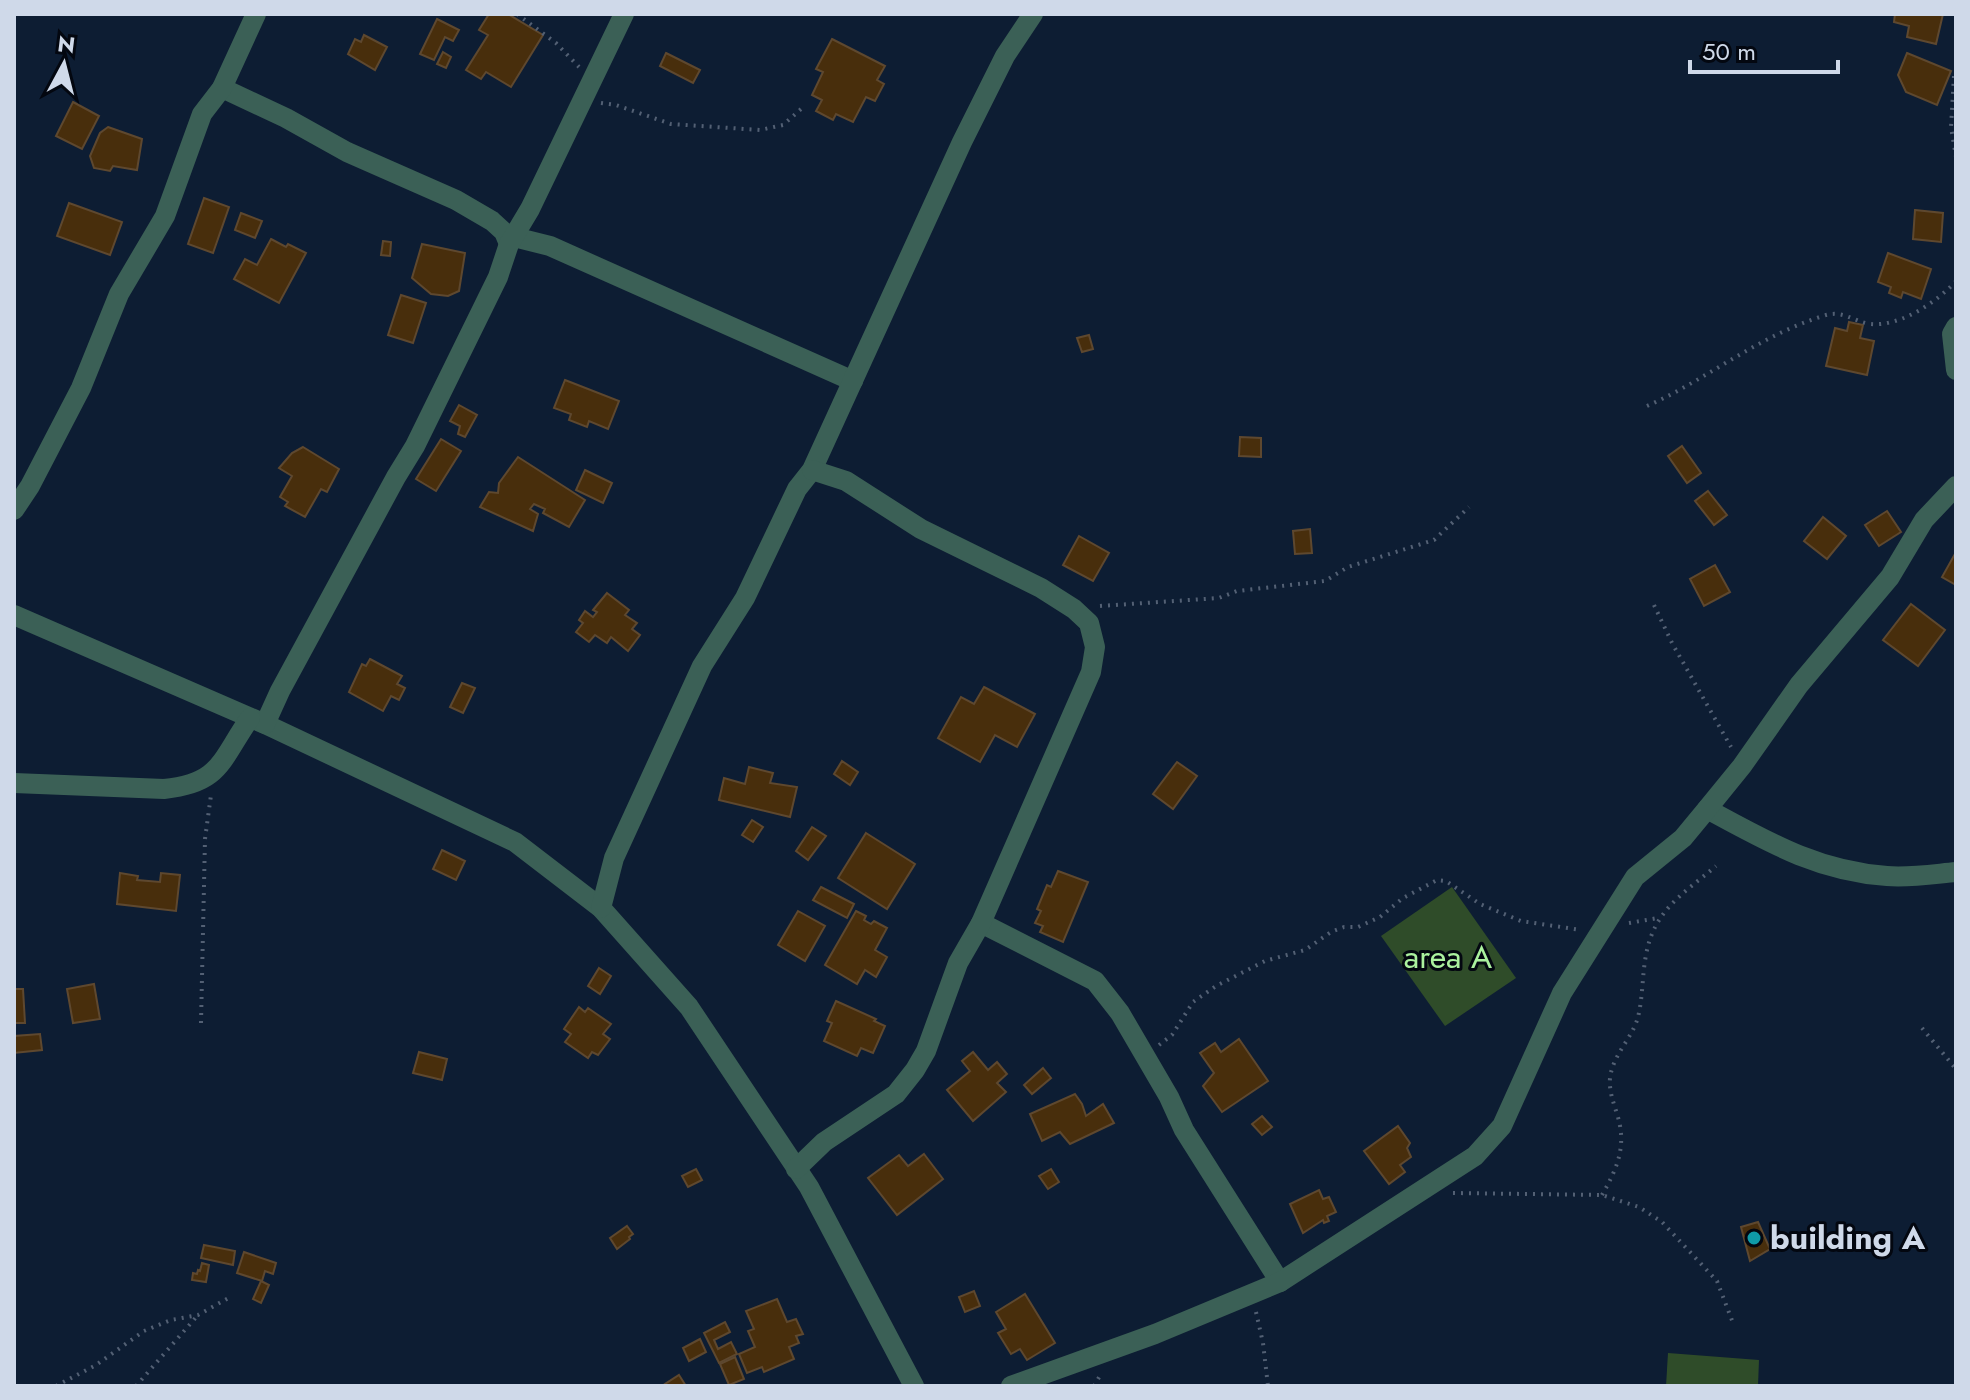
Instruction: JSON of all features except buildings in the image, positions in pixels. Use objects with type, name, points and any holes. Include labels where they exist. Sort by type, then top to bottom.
[{"type":"street","points":[[14,510],[30,486],[81,388],[119,294],[165,216],[202,114],[222,88],[256,14]]},
{"type":"street","points":[[14,783],[164,789],[201,782],[214,773],[258,721],[280,691],[415,446],[624,14]]},
{"type":"street","points":[[601,908],[614,858],[702,666],[745,598],[797,489],[812,470],[962,142],[1005,56],[1033,14]]},
{"type":"street","points":[[222,88],[286,118],[347,152],[456,200],[492,221],[512,241],[550,246],[853,381]]},
{"type":"street","points":[[1956,327],[1952,334],[1956,370]]},
{"type":"street","points":[[796,1169],[824,1142],[896,1094],[926,1051],[958,963],[981,923],[1091,672],[1095,647],[1089,623],[1074,609],[1041,588],[921,529],[846,481],[812,470]]},
{"type":"street","points":[[1011,1386],[1155,1334],[1280,1282],[1475,1156],[1502,1126],[1562,993],[1635,877],[1683,838],[1707,809],[1742,766],[1799,685],[1890,577],[1924,520],[1956,486]]},
{"type":"street","points":[[14,615],[258,721],[515,842],[601,908],[689,1007],[809,1187],[914,1386]]},
{"type":"street","points":[[1707,809],[1793,855],[1840,869],[1889,876],[1956,872]]},
{"type":"street","points":[[981,923],[1095,981],[1120,1013],[1184,1130],[1280,1282]]},
{"type":"path","points":[[517,14],[556,43],[592,81]]},
{"type":"path","points":[[1954,76],[1951,127],[1956,157]]},
{"type":"path","points":[[577,112],[597,103],[616,105],[671,124],[760,130],[783,125],[801,109]]},
{"type":"path","points":[[1647,406],[1672,395],[1746,348],[1797,325],[1834,313],[1872,324],[1884,322],[1926,308],[1956,281]]},
{"type":"path","points":[[1074,609],[1174,599],[1219,598],[1237,591],[1325,581],[1348,567],[1434,540],[1469,507]]},
{"type":"path","points":[[1654,605],[1672,643],[1742,766]]},
{"type":"path","points":[[201,1023],[205,839],[214,773]]},
{"type":"path","points":[[1602,1195],[1617,1169],[1622,1148],[1622,1131],[1610,1093],[1610,1074],[1638,1016],[1646,953],[1663,911],[1716,866]]},
{"type":"path","points":[[1145,1057],[1172,1035],[1193,1002],[1216,986],[1265,961],[1305,950],[1331,932],[1344,927],[1358,927],[1380,917],[1403,898],[1437,880],[1446,881],[1480,904],[1521,921],[1600,933]]},
{"type":"path","points":[[1922,1028],[1956,1069]]},
{"type":"path","points":[[1419,1192],[1602,1195],[1639,1207],[1662,1222],[1717,1281],[1733,1323]]},
{"type":"path","points":[[1251,1294],[1263,1343],[1268,1386]]},
{"type":"path","points":[[56,1386],[96,1365],[144,1331],[171,1320],[198,1315],[232,1296]]},
{"type":"path","points":[[136,1386],[198,1315]]},
{"type":"green space","name":"area A","points":[[1452,887],[1516,978],[1445,1026],[1381,936]]},
{"type":"green space","points":[[1668,1353],[1759,1360],[1758,1386],[1666,1386]]},
{"type":"place","name":"building A","points":[[1754,1238]]}]
